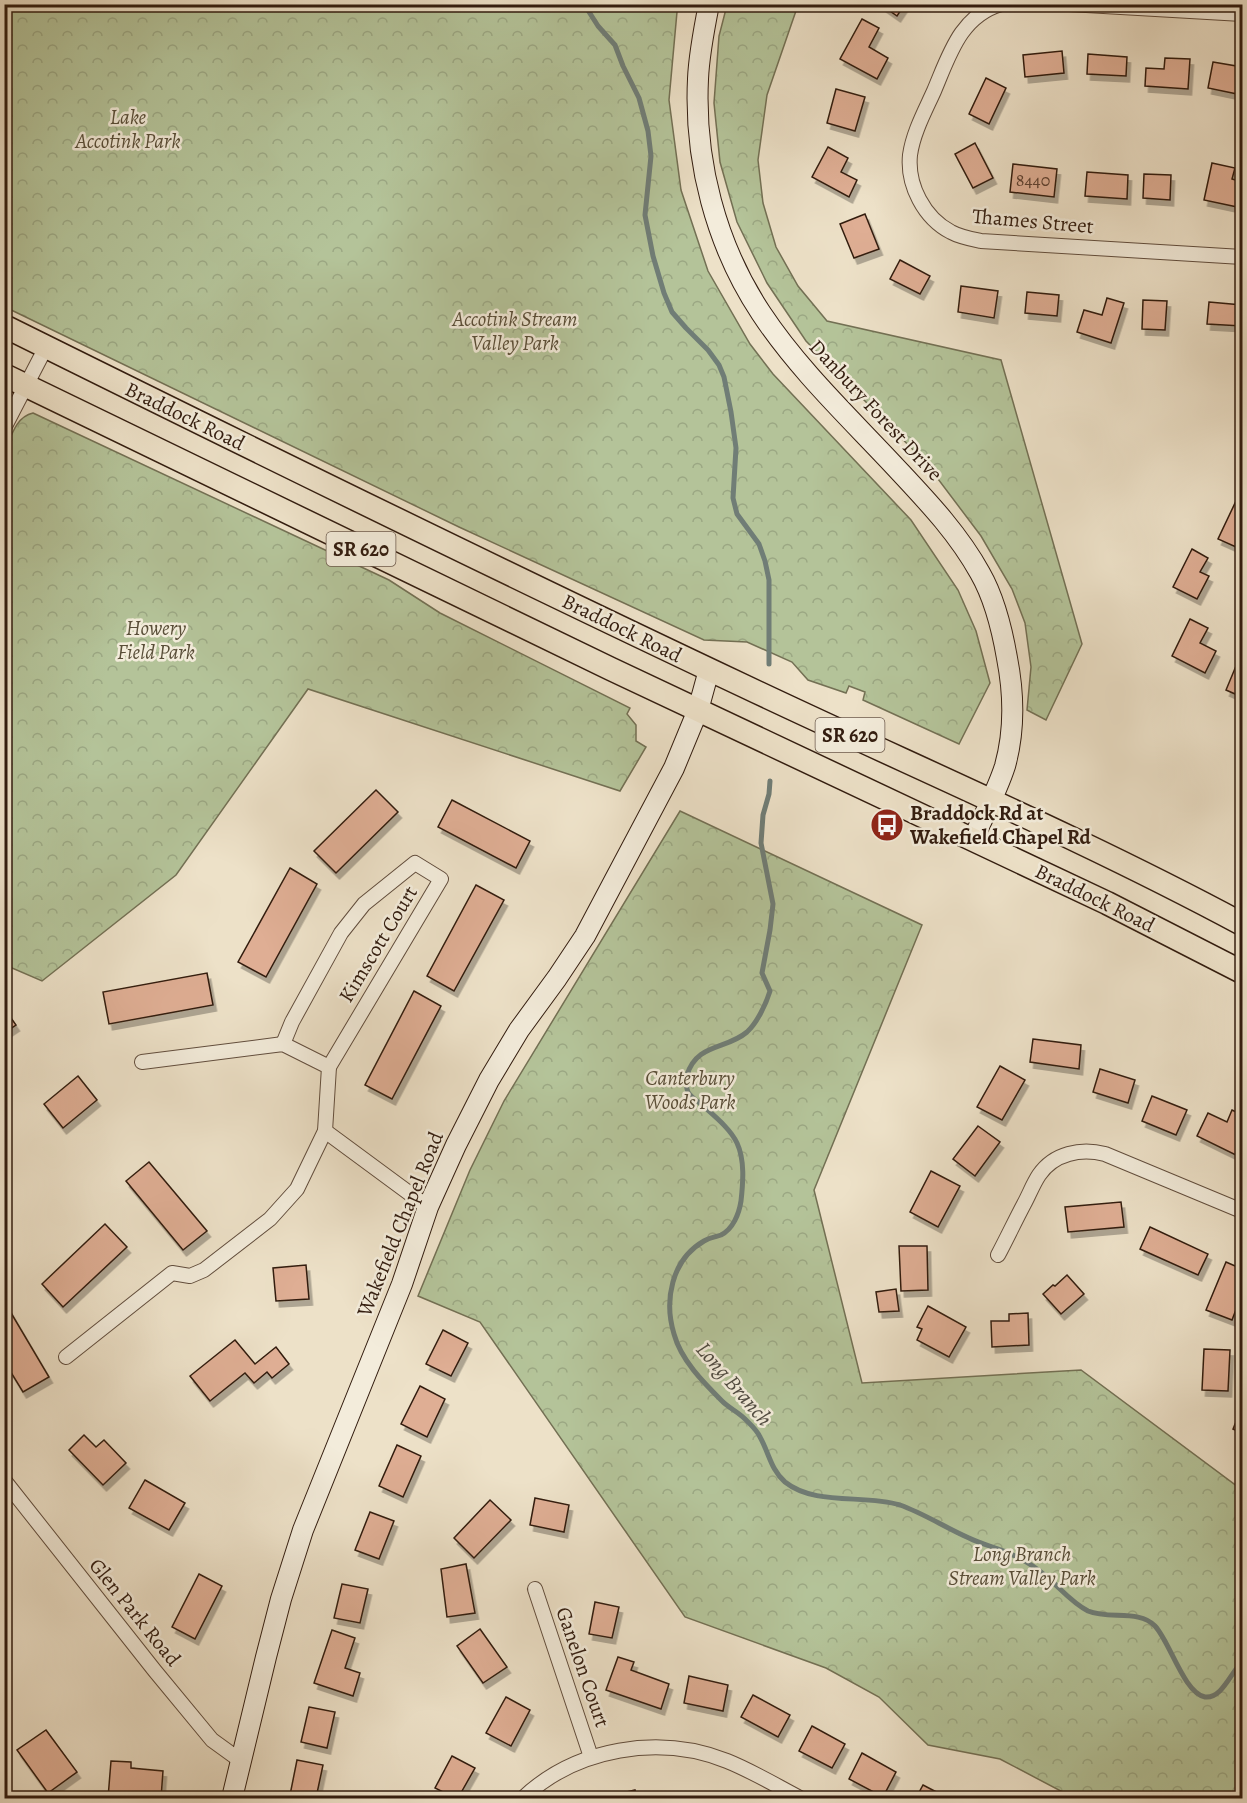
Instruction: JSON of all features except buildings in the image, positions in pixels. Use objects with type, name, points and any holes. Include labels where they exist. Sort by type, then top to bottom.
[{"type":"main road","name":"Danbury Forest Drive","points":[[709,4],[698,79],[698,119],[702,157],[721,234],[741,278],[785,346],[811,377],[937,511],[981,574],[994,603],[1010,674],[1013,711],[1011,739],[1005,766],[973,839]]},
{"type":"main road","name":"Braddock Road","points":[[4,326],[222,435],[709,670],[1169,884],[1242,924]]},
{"type":"main road","name":"Braddock Road","points":[[4,375],[698,710],[1107,903],[1242,972]]},
{"type":"main road","name":"Wakefield Chapel Road","points":[[232,1798],[279,1608],[303,1530],[402,1284],[428,1208],[456,1144],[489,1080],[519,1030],[585,936],[674,768],[698,710],[709,670]]},
{"type":"street","name":"Thames Street","points":[[1001,4],[981,13],[966,25],[955,41],[914,138],[910,156],[910,174],[924,209],[936,222],[951,232],[981,241],[1242,257]]},
{"type":"street","points":[[1069,4],[1242,14]]},
{"type":"street","points":[[4,428],[46,347]]},
{"type":"street","name":"Kimscott Court","points":[[283,1044],[292,1022],[341,933],[364,904],[415,863],[441,879],[329,1067]]},
{"type":"street","points":[[66,1357],[172,1272],[190,1276],[204,1270],[270,1219],[297,1189],[325,1131],[329,1067],[283,1044],[141,1062]]},
{"type":"street","points":[[325,1131],[428,1208]]},
{"type":"street","points":[[998,1255],[1039,1174],[1050,1163],[1064,1155],[1080,1151],[1105,1154],[1242,1211]]},
{"type":"street","name":"Glen Park Road","points":[[4,1480],[212,1740],[241,1761]]},
{"type":"street","name":"Ganelon Court","points":[[535,1589],[591,1757]]},
{"type":"street","points":[[523,1798],[549,1778],[591,1757],[646,1747],[701,1752],[728,1761],[780,1794],[800,1798]]},
{"type":"green space","name":"Accotink Stream Valley Park","points":[[4,5],[679,5],[669,100],[681,190],[708,271],[750,344],[773,374],[911,520],[958,590],[976,631],[990,683],[959,744],[863,700],[865,692],[849,686],[846,693],[808,680],[792,662],[747,642],[704,640],[459,527],[5,307]]},
{"type":"green space","points":[[727,5],[798,5],[767,95],[758,160],[763,203],[776,247],[798,286],[827,321],[1001,360],[1082,644],[1046,720],[1027,710],[1031,667],[1025,623],[1012,589],[981,536],[926,463],[806,341],[767,283],[737,222],[720,162],[714,103],[719,36]]},
{"type":"green space","name":"Howery Field Park","points":[[33,413],[389,580],[440,613],[630,708],[627,714],[636,725],[636,741],[646,747],[620,791],[308,689],[176,875],[42,981],[5,965],[4,453],[18,423]]},
{"type":"green space","name":"Long Branch Stream Valley Park","points":[[680,811],[922,925],[814,1190],[862,1383],[1081,1370],[1242,1490],[1242,1798],[1074,1798],[1000,1759],[928,1745],[879,1697],[826,1668],[685,1617],[480,1322],[418,1296],[470,1170],[504,1101]]},
{"type":"waterway","name":"Long Branch","points":[[584,4],[598,26],[615,45],[639,98],[648,131],[651,156],[645,215],[653,256],[664,293],[672,312],[708,350],[719,365],[724,377],[736,448],[733,498],[737,514],[759,544],[769,580],[769,664]]},
{"type":"waterway","name":"Long Branch","points":[[770,781],[763,815],[761,843],[773,904],[762,973],[770,991],[761,1013],[747,1032],[698,1057],[687,1077],[689,1094],[721,1122],[737,1143],[742,1164],[742,1194],[737,1216],[732,1225],[721,1235],[706,1240],[693,1249],[677,1270],[670,1295],[671,1321],[677,1344],[707,1386],[759,1434],[776,1472],[785,1482],[797,1489],[825,1497],[871,1500],[900,1505],[1022,1560],[1088,1611],[1096,1614],[1132,1616],[1148,1621],[1161,1633],[1190,1686],[1205,1697],[1216,1694],[1242,1662]]},
{"type":"place","name":"Braddock Rd at Wakefield Chapel Rd","points":[[887,825]]},
{"type":"park label","name":"Lake Accotink Park","points":[[128,129]]},
{"type":"park label","name":"Canterbury Woods Park","points":[[690,1090]]}]
